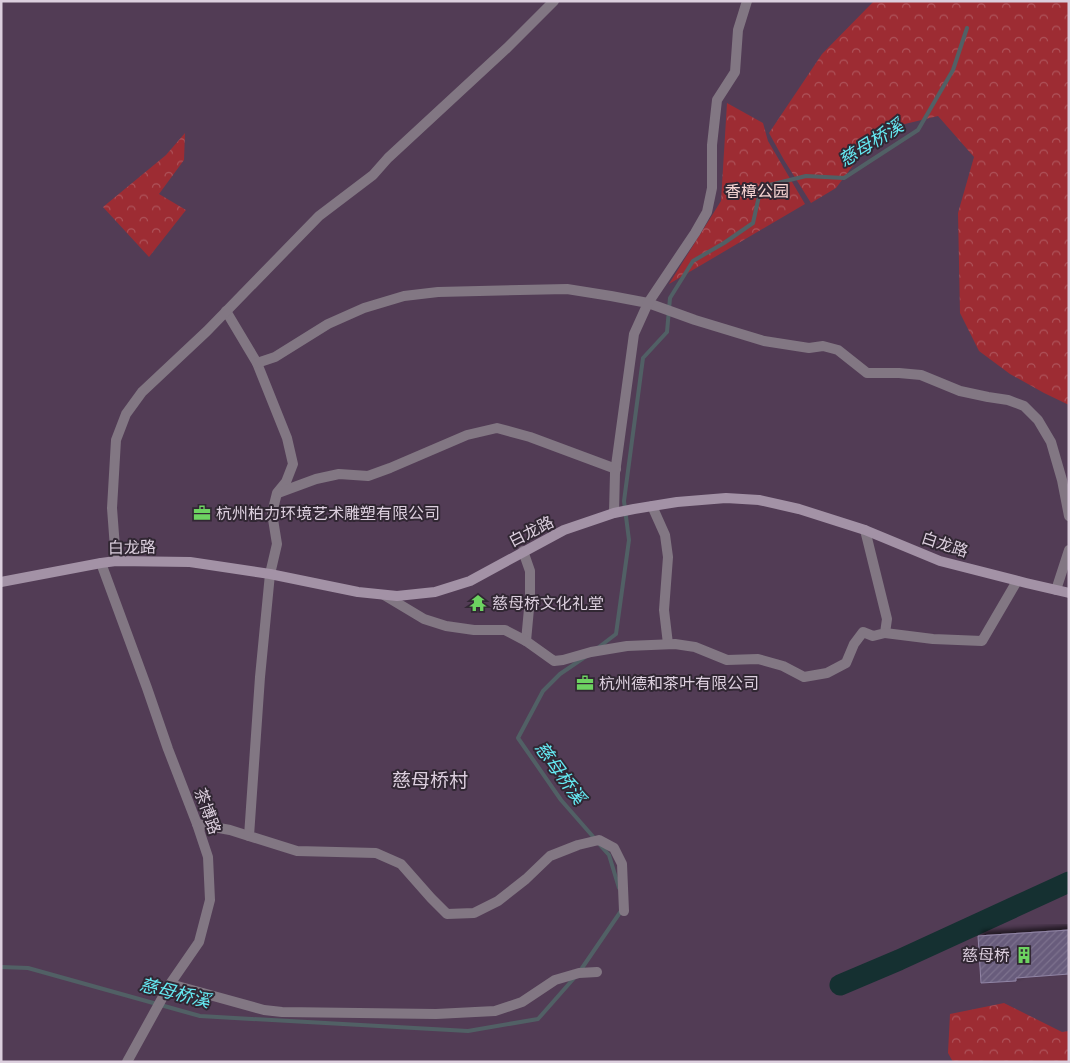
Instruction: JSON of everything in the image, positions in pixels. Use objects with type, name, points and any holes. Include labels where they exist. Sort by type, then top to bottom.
[{"type":"street","points":[[116,561],[112,508],[116,440],[126,414],[142,392],[226,311],[319,216],[373,175],[388,158],[507,48],[554,1]]},
{"type":"street","points":[[614,513],[616,469],[634,334],[648,303],[707,212],[712,188],[712,145],[717,100],[735,72],[738,30],[747,1]]},
{"type":"street","points":[[257,363],[275,357],[328,324],[364,308],[404,296],[438,292],[567,289],[611,296],[648,303],[695,320],[764,340],[809,348],[823,346],[838,350],[867,373],[921,375],[960,390],[1008,400],[1024,406],[1038,420],[1051,442],[1062,480],[1069,516]]},
{"type":"street","points":[[226,311],[257,363],[286,438],[293,464],[286,482],[277,493],[272,513],[277,544],[270,574],[260,677],[249,836]]},
{"type":"street","points":[[277,493],[316,479],[340,474],[368,476],[467,435],[497,428],[530,437],[616,469]]},
{"type":"street","name":"白龙路","points":[[1,582],[116,561],[190,562],[270,574],[358,592],[397,596],[435,592],[470,580],[564,530],[614,513],[677,502],[726,498],[758,500],[799,509],[865,530],[940,561],[1069,593]]},
{"type":"street","points":[[652,506],[666,535],[668,557],[664,610],[668,644]]},
{"type":"street","points":[[865,530],[887,619],[885,633]]},
{"type":"street","points":[[1056,590],[1069,550]]},
{"type":"street","points":[[523,551],[530,571],[530,598],[526,641]]},
{"type":"street","name":"茶博路","points":[[101,563],[208,857],[210,900],[198,942],[170,984],[127,1062]]},
{"type":"street","points":[[384,595],[424,620],[446,626],[474,630],[505,630],[526,641],[554,661],[626,646],[675,644],[696,647],[727,660],[758,659],[783,666],[804,677],[827,673],[846,663],[854,644],[863,632],[873,636],[885,633],[933,639],[982,642],[1017,581]]},
{"type":"street","points":[[197,824],[230,830],[297,851],[376,853],[401,864],[447,914],[474,913],[498,901],[526,879],[550,856],[578,844],[598,840],[614,848],[622,864],[624,911]]},
{"type":"street","points":[[170,984],[264,1010],[282,1012],[436,1014],[496,1011],[522,1002],[555,980],[578,973],[597,972]]},
{"type":"green space","points":[[874,1],[1069,1],[1069,405],[1010,374],[979,351],[960,313],[958,213],[974,157],[938,116],[880,130],[836,188],[811,203],[769,133],[822,54]]},
{"type":"green space","name":"香樟公园","points":[[727,103],[763,123],[768,141],[805,204],[669,284],[721,201]]},
{"type":"green space","points":[[185,133],[184,160],[159,194],[186,210],[149,257],[103,207],[166,155]]},
{"type":"green space","points":[[1004,1003],[1062,1032],[1069,1031],[1069,1062],[953,1062],[948,1053],[950,1014]]},
{"type":"building","name":"慈母桥","points":[[1069,930],[1069,974],[1016,978],[1016,981],[981,983],[978,936]]},
{"type":"waterway","name":"慈母桥溪","points":[[599,647],[616,634],[629,540],[624,501],[643,358],[667,332],[670,298],[693,261],[753,223],[761,187],[806,176],[844,178],[918,130],[953,70],[967,28]]},
{"type":"waterway","name":"慈母桥溪","points":[[585,657],[560,674],[543,691],[518,738],[561,800],[596,840]]},
{"type":"waterway","name":"慈母桥溪","points":[[600,845],[609,855],[619,888]]},
{"type":"waterway","points":[[840,985],[1069,882]]},
{"type":"waterway","name":"慈母桥溪","points":[[580,971],[621,911]]},
{"type":"waterway","name":"慈母桥溪","points":[[1,967],[28,968],[200,1016],[468,1031],[538,1019],[575,977]]},
{"type":"place","name":"杭州柏力环境艺术雕塑有限公司","points":[[202,513]]},
{"type":"place","name":"慈母桥文化礼堂","points":[[478,603]]},
{"type":"place","name":"杭州德和茶叶有限公司","points":[[585,683]]},
{"type":"place","name":"慈母桥","points":[[1024,955]]},
{"type":"district","name":"慈母桥村","points":[[430,780]]}]
